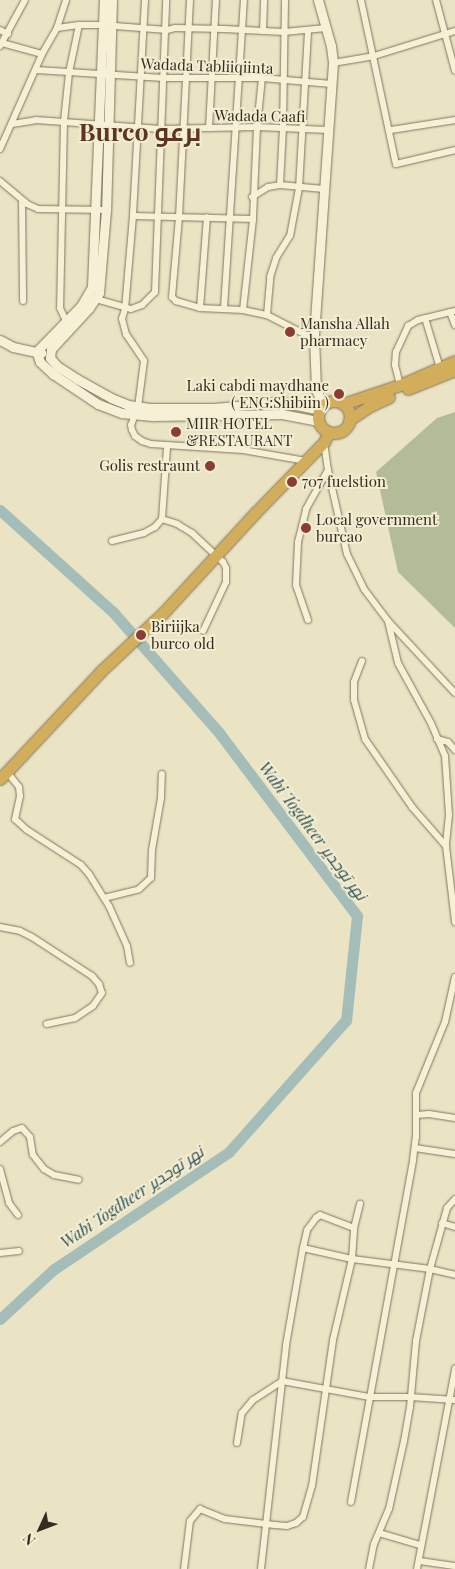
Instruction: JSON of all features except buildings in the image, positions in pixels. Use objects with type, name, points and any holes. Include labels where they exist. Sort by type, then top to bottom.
[{"type":"highway","points":[[343,404],[400,385],[455,361]]},
{"type":"highway","points":[[2,777],[101,671],[164,612],[327,437],[344,429],[349,420],[379,401],[455,370]]},
{"type":"highway","points":[[327,437],[320,426],[321,411],[338,402],[347,408],[349,420]]},
{"type":"street","points":[[25,0],[1,44],[42,54]]},
{"type":"street","points":[[0,149],[42,54],[57,28],[66,0]]},
{"type":"street","points":[[37,353],[44,342],[69,324],[96,299],[101,278],[106,210],[106,75],[102,25],[104,0]]},
{"type":"street","points":[[106,75],[113,26],[112,0]]},
{"type":"street","points":[[145,0],[139,76],[133,216],[125,309],[122,319],[126,334],[144,361],[136,411],[131,424],[135,436],[142,441],[168,447],[243,450],[306,461]]},
{"type":"street","points":[[96,299],[125,309],[142,305],[155,292],[167,30],[166,0]]},
{"type":"street","points":[[190,0],[187,29],[185,129],[180,217],[172,297],[176,301],[200,308],[224,308],[267,315],[304,334],[314,337]]},
{"type":"street","points":[[209,128],[216,0]]},
{"type":"street","points":[[224,308],[244,0]]},
{"type":"street","points":[[263,31],[264,0]]},
{"type":"street","points":[[280,186],[285,0]]},
{"type":"street","points":[[318,0],[333,63],[314,337],[316,390],[319,396],[321,411]]},
{"type":"street","points":[[361,0],[396,164],[455,150]]},
{"type":"street","points":[[436,0],[455,71]]},
{"type":"street","points":[[57,28],[79,25],[102,25],[167,30],[213,29],[284,32],[326,28]]},
{"type":"street","points":[[69,324],[60,308],[64,121],[68,73],[79,25]]},
{"type":"street","points":[[0,30],[8,34]]},
{"type":"street","points":[[267,315],[270,277],[276,258],[290,236],[299,188],[307,83],[308,30]]},
{"type":"street","points":[[333,63],[374,56],[455,32]]},
{"type":"street","name":"Wadada Tabliiqiinta","points":[[36,70],[164,78],[262,78],[332,84]]},
{"type":"street","points":[[243,310],[253,219],[252,197],[262,78]]},
{"type":"street","name":"Wadada Caafi","points":[[12,124],[36,120],[161,129],[257,127],[328,130]]},
{"type":"street","points":[[390,130],[455,120]]},
{"type":"street","points":[[49,353],[88,297],[92,287],[96,210],[105,124]]},
{"type":"street","points":[[0,180],[22,200],[38,210],[106,210]]},
{"type":"street","points":[[252,197],[268,187],[324,189]]},
{"type":"street","points":[[22,200],[23,300]]},
{"type":"street","points":[[133,216],[253,219]]},
{"type":"street","points":[[200,308],[207,217]]},
{"type":"street","points":[[400,385],[395,365],[399,344],[408,326],[425,318],[453,312],[455,325]]},
{"type":"street","points":[[425,318],[440,368]]},
{"type":"street","points":[[0,340],[13,347],[37,353],[49,353]]},
{"type":"street","points":[[37,353],[40,362],[45,368],[79,392],[104,406],[136,411],[282,414],[321,411]]},
{"type":"street","points":[[49,353],[53,363],[136,411]]},
{"type":"street","points":[[214,412],[282,402],[321,411]]},
{"type":"street","points":[[282,402],[282,414]]},
{"type":"street","points":[[327,437],[328,470],[347,554],[364,589],[388,621],[455,693]]},
{"type":"street","points":[[112,541],[144,533],[155,527],[162,519],[168,447]]},
{"type":"street","points":[[308,620],[296,585],[298,542],[306,509],[328,470]]},
{"type":"street","points":[[162,519],[177,524],[192,533],[224,562],[228,574],[203,631]]},
{"type":"street","points":[[388,621],[398,663],[444,751],[449,815],[446,846],[455,922]]},
{"type":"street","points":[[362,661],[354,682],[354,700],[365,739],[412,807],[446,846]]},
{"type":"street","points":[[437,738],[448,742],[455,750]]},
{"type":"street","points":[[104,898],[139,889],[151,878],[152,850],[161,798],[162,774]]},
{"type":"street","points":[[2,777],[18,787],[20,796],[15,819],[18,823],[81,865],[104,898],[129,951],[130,963]]},
{"type":"street","points":[[0,927],[20,931],[32,937],[92,976],[99,984],[102,993],[99,1000],[93,1006],[75,1018],[48,1024]]},
{"type":"street","points":[[350,1502],[415,1148],[416,1092],[446,1022],[455,977]]},
{"type":"street","points":[[416,1115],[429,1114],[455,1118]]},
{"type":"street","points":[[0,1142],[13,1131],[22,1128],[30,1137],[33,1155],[44,1169],[54,1175],[79,1180]]},
{"type":"street","points":[[415,1148],[455,1154]]},
{"type":"street","points":[[0,1169],[9,1204],[18,1214]]},
{"type":"street","points":[[369,1569],[379,1533],[389,1509],[410,1397],[416,1341],[430,1269],[447,1208],[455,1199]]},
{"type":"street","points":[[184,1569],[190,1520],[200,1509],[225,1518],[287,1526],[296,1523],[303,1517],[312,1486],[333,1340],[352,1259],[354,1228],[360,1204]]},
{"type":"street","points":[[261,1569],[286,1345],[307,1230],[320,1215],[354,1228]]},
{"type":"street","points":[[442,1224],[455,1227]]},
{"type":"street","points":[[303,1248],[352,1259],[393,1263],[455,1275]]},
{"type":"street","points":[[0,1253],[19,1251]]},
{"type":"street","points":[[417,1569],[420,1545],[431,1503],[452,1400],[455,1369]]},
{"type":"street","points":[[236,1443],[242,1413],[253,1400],[282,1380],[325,1390],[369,1397],[452,1400]]},
{"type":"street","points":[[379,1533],[420,1545]]},
{"type":"street","points":[[419,1561],[455,1566]]},
{"type":"green space","points":[[455,412],[455,628],[398,572],[376,472],[437,418]]},
{"type":"waterway","name":"Wabi Togdheer نهر توجدير","points":[[0,510],[113,612],[220,734],[357,916],[346,1020],[229,1152],[54,1269],[0,1319]]},
{"type":"place","name":"Mansha Allah pharmacy","points":[[290,332]]},
{"type":"place","name":"Laki cabdi maydhane ( ENG:Shibiin )","points":[[339,394]]},
{"type":"place","name":"MIIR HOTEL &RESTAURANT","points":[[176,432]]},
{"type":"place","name":"Golis restraunt","points":[[210,466]]},
{"type":"place","name":"707 fuelstion","points":[[292,482]]},
{"type":"place","name":"Local government burcao","points":[[306,528]]},
{"type":"place","name":"Biriijka burco old","points":[[141,635]]},
{"type":"district","name":"Burco برعو","points":[[140,131]]}]
